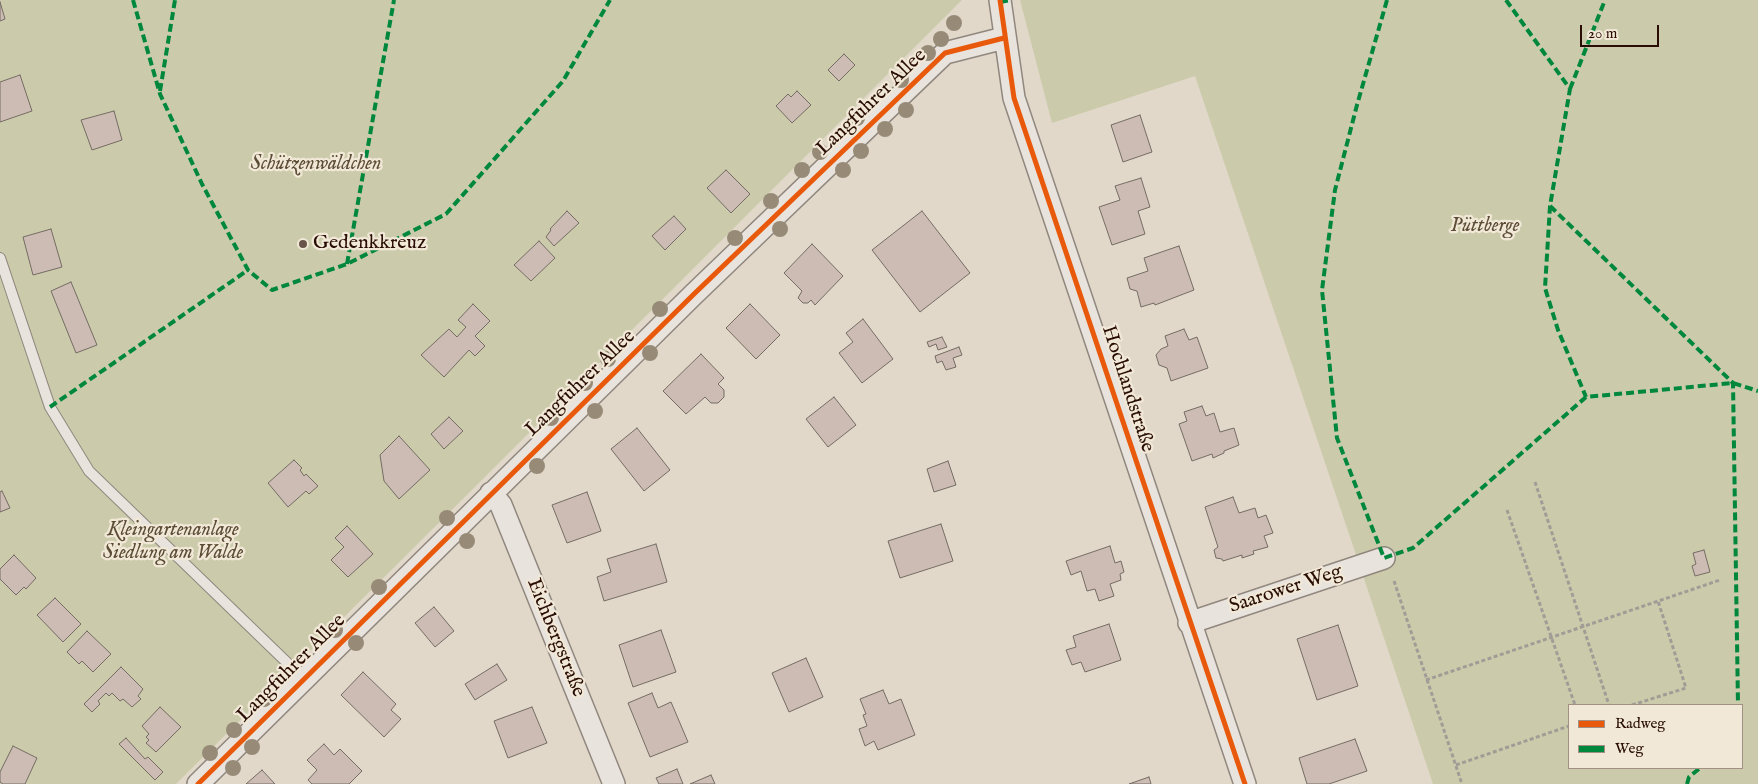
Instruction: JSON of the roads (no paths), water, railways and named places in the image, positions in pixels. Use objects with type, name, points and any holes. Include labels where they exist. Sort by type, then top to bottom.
[{"type":"street","name":"Hochlandstraße","points":[[1000,0],[1014,98],[1189,623],[1245,784]]},
{"type":"street","name":"Langfuhrer Allee","points":[[198,784],[491,493],[945,53],[1004,38]]},
{"type":"street","name":"Eichbergstraße","points":[[491,493],[501,505],[614,784]]},
{"type":"street","name":"Saarower Weg","points":[[1189,623],[1384,558]]},
{"type":"lane","points":[[0,258],[50,407],[89,471],[304,679]]},
{"type":"place","name":"Gedenkkreuz","points":[[303,244]]},
{"type":"park label","name":"Schützenwäldchen","points":[[316,165]]},
{"type":"park label","name":"Püttberge","points":[[1485,227]]},
{"type":"park label","name":"Kleingartenanlage Siedlung am Walde","points":[[173,542]]}]
